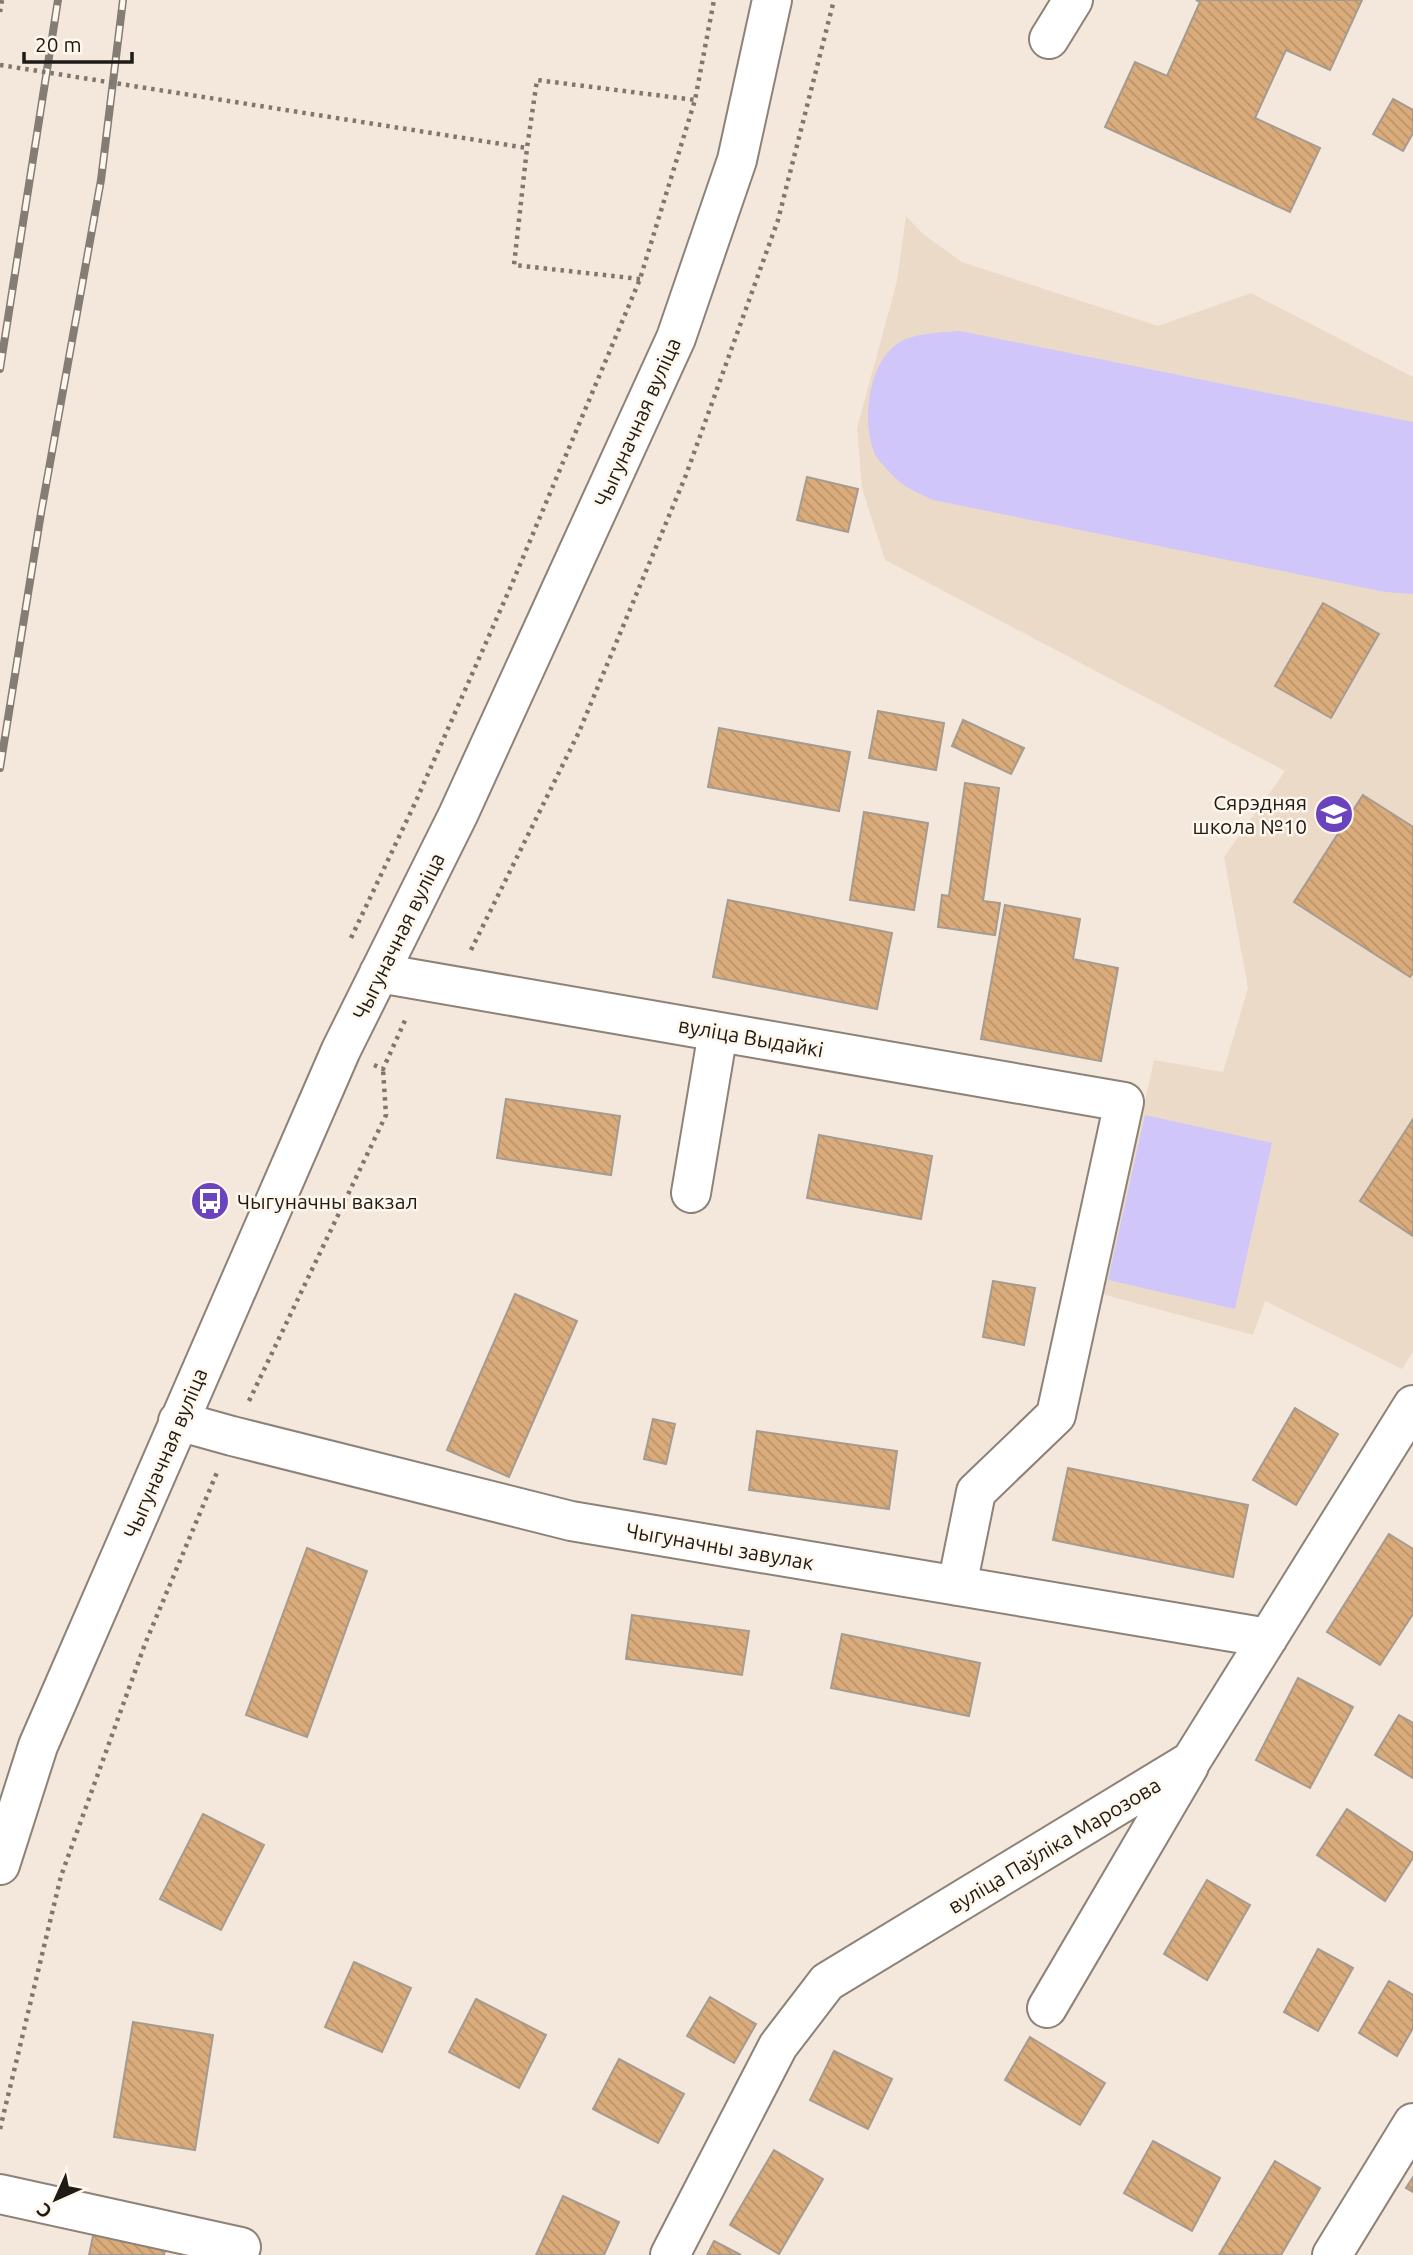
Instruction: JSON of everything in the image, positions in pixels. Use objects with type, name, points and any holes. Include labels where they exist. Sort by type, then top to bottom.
[{"type":"street","name":"Чыгуначная вуліца","points":[[0,1866],[38,1746],[341,1050],[458,815],[676,338],[737,160],[772,0]]},
{"type":"street","points":[[1049,40],[1073,0]]},
{"type":"street","name":"вуліца Выдайкі","points":[[379,973],[1124,1102],[1056,1415],[976,1492],[957,1586]]},
{"type":"street","points":[[691,1193],[718,1031]]},
{"type":"street","name":"вуліца Паўліка Марозова","points":[[670,2255],[778,2046],[827,1982],[1191,1761],[1413,1405]]},
{"type":"street","name":"Чыгуначны завулак","points":[[178,1421],[570,1521],[1268,1638]]},
{"type":"street","points":[[1047,2008],[1191,1761]]},
{"type":"street","points":[[1332,2255],[1413,2123]]},
{"type":"street","points":[[0,2194],[241,2247]]},
{"type":"path","points":[[0,12],[2,0]]},
{"type":"path","points":[[346,949],[416,801],[494,624],[640,279],[695,100],[714,0]]},
{"type":"path","points":[[0,2129],[61,1875],[145,1644],[232,1436],[386,1115],[383,1069],[438,983],[579,732],[686,475],[778,220],[834,0]]},
{"type":"path","points":[[0,65],[527,148]]},
{"type":"path","points":[[640,279],[514,265],[537,80],[695,100]]},
{"type":"path","points":[[341,1050],[383,1069]]},
{"type":"shaded area","name":"Сярэдняя школа №10","points":[[906,216],[923,234],[962,262],[1158,326],[1251,293],[1413,377],[1413,1352],[1402,1369],[1265,1301],[1253,1335],[1102,1294],[1154,1060],[1223,1072],[1248,988],[1224,857],[1285,771],[885,560],[862,488],[857,428],[897,281]]},
{"type":"shaded area","points":[[960,331],[1413,422],[1413,594],[1385,592],[933,500],[907,487],[878,459],[871,441],[868,411],[874,379],[887,353],[903,340],[927,334]]},
{"type":"shaded area","points":[[1145,1115],[1272,1143],[1235,1309],[1108,1280]]},
{"type":"building","points":[[1196,0],[1362,0],[1330,70],[1286,50],[1255,118],[1320,148],[1290,212],[1105,127],[1135,62],[1167,76],[1200,2]]},
{"type":"building","points":[[1393,99],[1413,110],[1413,133],[1403,151],[1373,134]]},
{"type":"building","points":[[807,477],[858,489],[848,532],[797,520]]},
{"type":"building","points":[[1323,603],[1379,634],[1331,718],[1275,686]]},
{"type":"building","points":[[878,711],[944,723],[936,770],[869,758]]},
{"type":"building","points":[[963,720],[1024,748],[1011,774],[952,746]]},
{"type":"building","points":[[719,728],[850,752],[839,811],[708,787]]},
{"type":"building","points":[[965,783],[999,788],[983,901],[1000,903],[995,935],[938,927],[942,895],[949,896]]},
{"type":"building","points":[[1363,795],[1413,827],[1413,973],[1410,977],[1294,902]]},
{"type":"building","points":[[864,812],[928,823],[914,910],[850,900]]},
{"type":"building","points":[[728,900],[892,933],[877,1009],[713,977]]},
{"type":"building","points":[[1005,905],[1080,919],[1073,959],[1118,968],[1101,1061],[981,1039]]},
{"type":"building","points":[[506,1099],[620,1116],[611,1175],[497,1158]]},
{"type":"building","points":[[1413,1119],[1413,1236],[1360,1201]]},
{"type":"building","points":[[819,1135],[932,1156],[921,1219],[807,1198]]},
{"type":"building","points":[[993,1281],[1035,1288],[1024,1345],[983,1337]]},
{"type":"building","points":[[515,1294],[577,1321],[509,1477],[447,1450]]},
{"type":"building","points":[[1295,1408],[1338,1434],[1296,1505],[1253,1480]]},
{"type":"building","points":[[653,1419],[675,1424],[666,1464],[644,1459]]},
{"type":"building","points":[[757,1431],[897,1451],[889,1509],[749,1490]]},
{"type":"building","points":[[1068,1468],[1248,1505],[1233,1577],[1053,1540]]},
{"type":"building","points":[[1389,1534],[1413,1549],[1413,1614],[1380,1665],[1327,1632]]},
{"type":"building","points":[[307,1548],[367,1571],[307,1737],[246,1715]]},
{"type":"building","points":[[632,1615],[749,1631],[742,1675],[626,1659]]},
{"type":"building","points":[[842,1634],[980,1663],[969,1716],[831,1688]]},
{"type":"building","points":[[1298,1678],[1353,1707],[1310,1788],[1256,1760]]},
{"type":"building","points":[[1399,1715],[1413,1723],[1413,1778],[1375,1755]]},
{"type":"building","points":[[1347,1809],[1413,1853],[1413,1858],[1385,1901],[1317,1855]]},
{"type":"building","points":[[203,1814],[264,1845],[221,1930],[160,1899]]},
{"type":"building","points":[[1207,1880],[1250,1905],[1207,1980],[1164,1954]]},
{"type":"building","points":[[1318,1949],[1353,1968],[1318,2031],[1284,2012]]},
{"type":"building","points":[[354,1962],[411,1988],[382,2052],[325,2027]]},
{"type":"building","points":[[1389,1981],[1413,1995],[1413,2028],[1397,2056],[1359,2033]]},
{"type":"building","points":[[710,1997],[756,2024],[734,2063],[687,2036]]},
{"type":"building","points":[[476,1999],[546,2035],[519,2088],[449,2052]]},
{"type":"building","points":[[133,2022],[213,2035],[195,2150],[114,2137]]},
{"type":"building","points":[[1030,2037],[1105,2083],[1080,2125],[1005,2080]]},
{"type":"building","points":[[834,2051],[892,2079],[868,2129],[810,2100]]},
{"type":"building","points":[[619,2059],[684,2094],[658,2143],[593,2109]]},
{"type":"building","points":[[1153,2141],[1220,2178],[1192,2231],[1124,2193]]},
{"type":"building","points":[[774,2150],[823,2179],[779,2254],[730,2225]]},
{"type":"building","points":[[1275,2161],[1320,2188],[1281,2255],[1219,2255]]},
{"type":"building","points":[[1413,2177],[1413,2192],[1406,2188]]},
{"type":"building","points":[[563,2196],[619,2222],[604,2255],[536,2255]]},
{"type":"building","points":[[96,2222],[168,2237],[164,2255],[89,2255]]},
{"type":"building","points":[[714,2241],[741,2255],[707,2255]]},
{"type":"railway","points":[[0,369],[58,0]]},
{"type":"railway","points":[[0,768],[41,513],[101,180],[123,0]]},
{"type":"place","name":"Сярэдняя школа №10","points":[[1334,814]]},
{"type":"place","name":"Чыгуначны вакзал","points":[[210,1201]]}]
